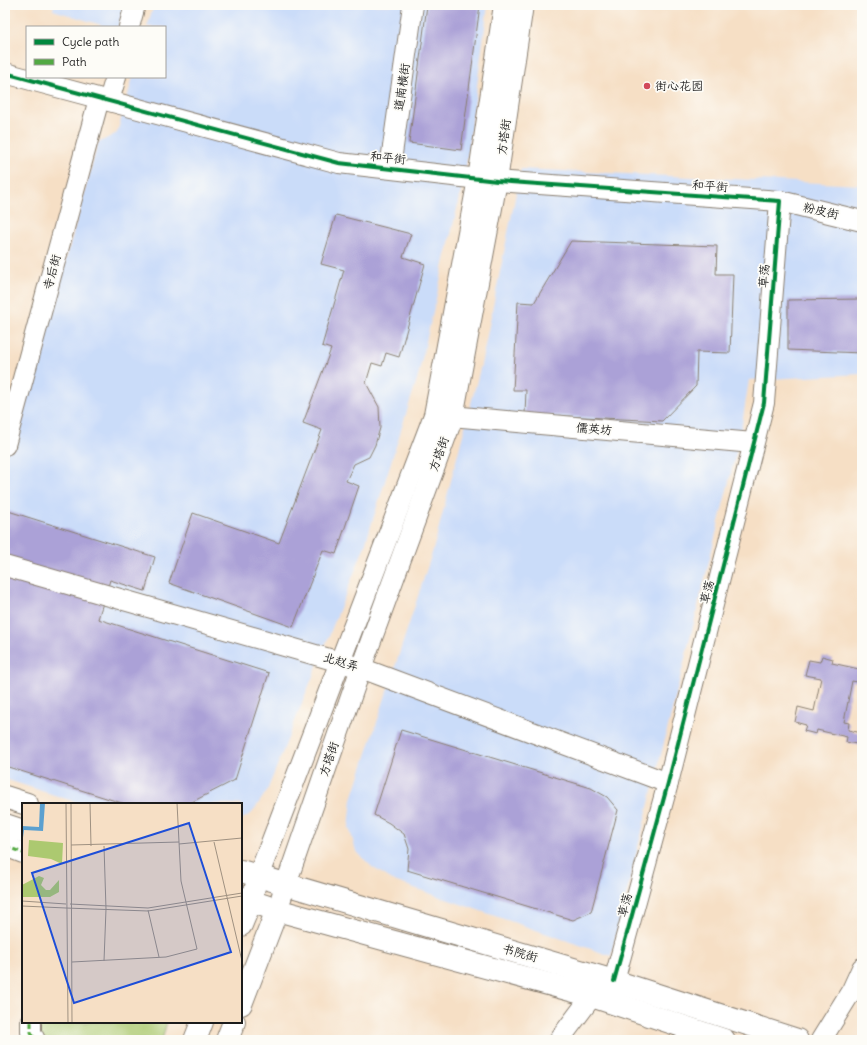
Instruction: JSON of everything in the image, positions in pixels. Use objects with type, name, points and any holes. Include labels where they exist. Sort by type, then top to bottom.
[{"type":"main road","points":[[5,797],[24,803]]},
{"type":"main road","points":[[5,825],[22,831]]},
{"type":"main road","name":"书院街","points":[[250,874],[614,981],[797,1040]]},
{"type":"main road","name":"书院街","points":[[246,900],[277,910],[592,996],[724,1040]]},
{"type":"main road","points":[[242,920],[246,900]]},
{"type":"main road","points":[[242,1001],[277,910]]},
{"type":"main road","points":[[195,1040],[202,1023]]},
{"type":"main road","points":[[227,1040],[234,1023]]},
{"type":"street","points":[[129,26],[135,5]]},
{"type":"street","name":"道南横街","points":[[390,168],[413,5]]},
{"type":"street","name":"方塔街","points":[[488,180],[504,5]]},
{"type":"street","name":"方塔街","points":[[277,910],[361,668],[443,416],[523,5]]},
{"type":"street","name":"和平街","points":[[5,73],[339,164],[390,168],[488,180],[780,201]]},
{"type":"street","name":"寺后街","points":[[5,445],[104,100],[115,78]]},
{"type":"street","name":"粉皮街","points":[[780,201],[862,221]]},
{"type":"street","name":"草荡","points":[[614,981],[717,596],[753,442],[764,403],[780,201]]},
{"type":"street","name":"方塔街","points":[[246,900],[250,874],[443,416]]},
{"type":"street","name":"儒英坊","points":[[443,416],[753,442]]},
{"type":"street","name":"北赵弄","points":[[5,566],[361,668],[668,783]]},
{"type":"street","points":[[5,846],[22,852]]},
{"type":"street","points":[[821,1040],[852,990],[862,968]]},
{"type":"street","points":[[559,1040],[592,996]]},
{"type":"street","points":[[31,1023],[31,1032],[35,1040]]},
{"type":"shaded area","points":[[54,5],[125,5],[118,26],[105,26],[53,10]]},
{"type":"shaded area","points":[[154,5],[488,5],[465,174],[418,376],[364,548],[267,791],[252,813],[242,819],[242,803],[79,803],[5,779],[5,437],[60,281],[98,143],[117,133],[133,78],[166,78],[166,26],[147,26]]},
{"type":"shaded area","points":[[521,169],[862,185],[862,374],[749,380],[740,437],[611,956],[394,881],[372,867],[356,851],[349,827],[352,799],[433,550],[481,365]]},
{"type":"green space","points":[[31,1023],[167,1023],[162,1040],[35,1040]]},
{"type":"building","points":[[427,5],[480,5],[461,150],[409,143]]},
{"type":"building","points":[[336,215],[411,234],[403,257],[425,264],[399,357],[386,353],[382,366],[372,363],[366,383],[379,407],[380,428],[375,445],[369,457],[354,464],[346,481],[359,486],[336,554],[323,550],[293,627],[169,583],[193,513],[279,543],[322,430],[303,423],[331,349],[322,346],[344,270],[321,264]]},
{"type":"building","points":[[571,241],[717,246],[716,274],[733,274],[730,353],[697,352],[696,386],[662,421],[525,414],[526,390],[513,390],[518,302],[534,303]]},
{"type":"building","points":[[862,299],[862,353],[788,350],[788,300]]},
{"type":"building","points":[[5,510],[155,557],[145,591],[110,580],[98,619],[269,673],[235,780],[190,803],[122,803],[5,766]]},
{"type":"building","points":[[822,656],[833,659],[832,663],[859,669],[862,663],[862,674],[859,674],[857,682],[852,681],[844,722],[849,723],[848,730],[862,733],[862,745],[846,742],[847,737],[817,730],[816,734],[804,731],[806,725],[795,722],[798,707],[814,711],[821,678],[805,675],[809,660],[820,662]]},
{"type":"building","points":[[401,730],[591,788],[607,797],[618,810],[591,912],[573,920],[407,870],[409,849],[404,834],[389,823],[374,815]]},
{"type":"marked path","points":[[5,846],[22,853]]},
{"type":"marked path","points":[[31,1023],[31,1032],[35,1040]]},
{"type":"cycle path","points":[[5,73],[339,163],[497,181],[780,201],[764,403],[668,783],[614,981]]},
{"type":"place","name":"街心花园","points":[[647,86]]}]
